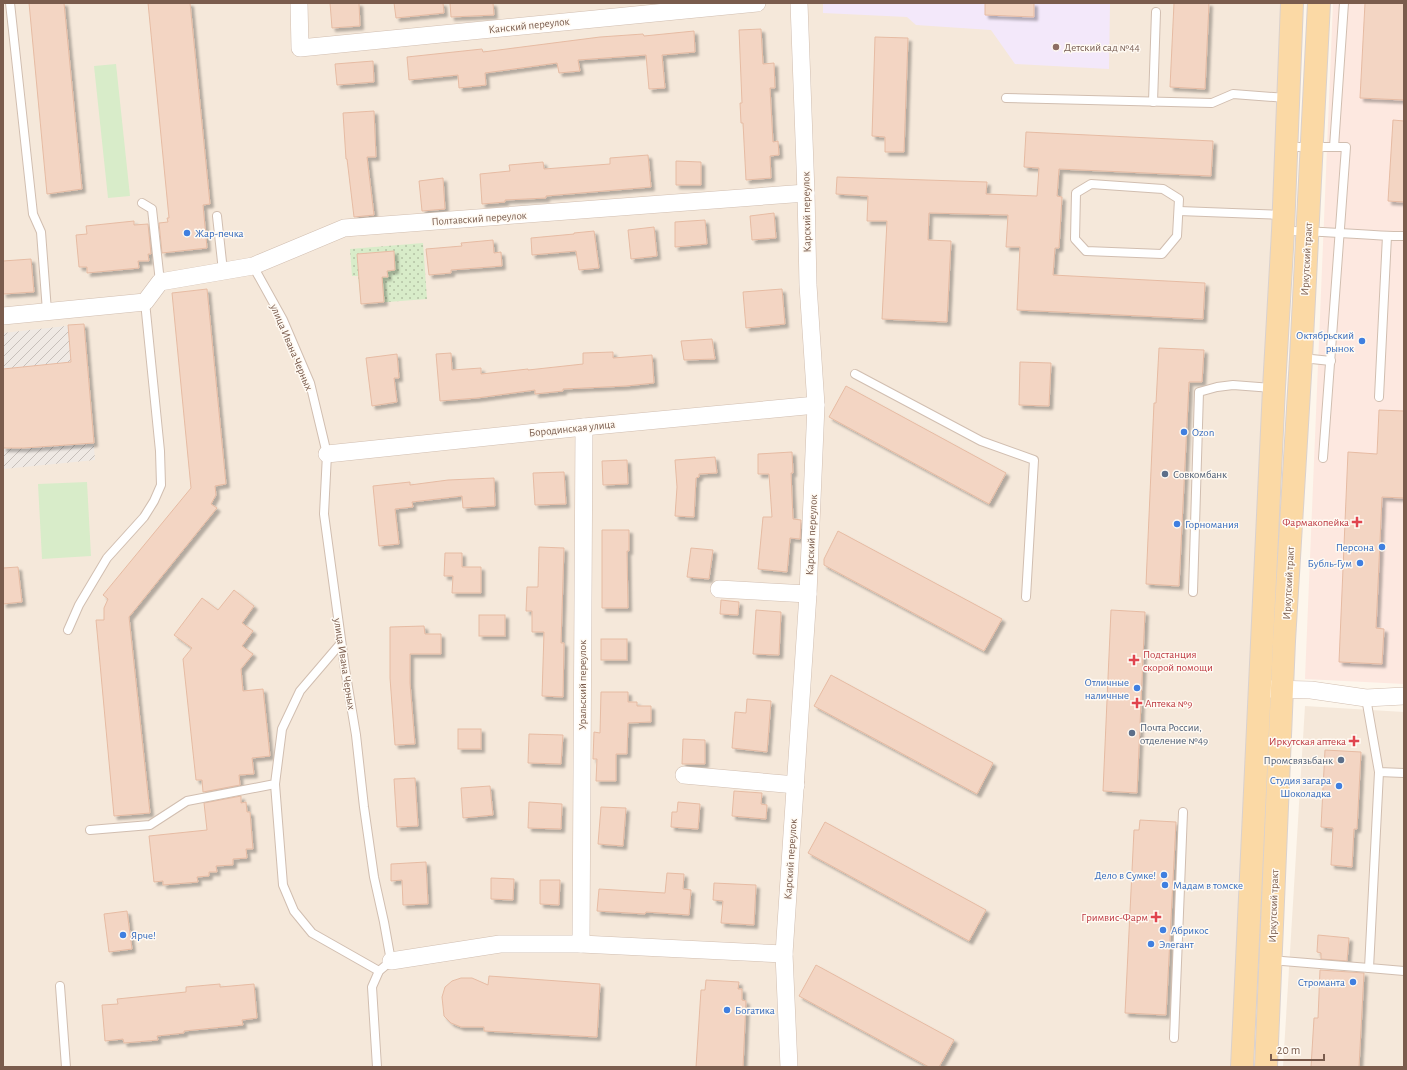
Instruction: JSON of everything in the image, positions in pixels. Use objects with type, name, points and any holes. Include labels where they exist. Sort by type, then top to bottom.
[{"type":"main road","name":"Иркутский тракт","points":[[1242,1067],[1283,223],[1292,3]]},
{"type":"main road","name":"Иркутский тракт","points":[[1266,1067],[1282,689],[1319,3]]},
{"type":"street","name":"Канский переулок","points":[[299,3],[300,48],[757,3]]},
{"type":"street","name":"Карский переулок","points":[[789,1067],[784,954],[808,594],[816,405],[808,285],[799,3]]},
{"type":"street","name":"Полтавский переулок","points":[[160,282],[253,266],[344,228],[806,193]]},
{"type":"street","points":[[3,316],[145,302],[160,282]]},
{"type":"street","name":"Бородинская улица","points":[[327,454],[584,427],[816,405]]},
{"type":"street","name":"Уральский переулок","points":[[581,944],[584,427]]},
{"type":"street","points":[[719,589],[808,594]]},
{"type":"street","points":[[1260,689],[1311,690],[1366,698],[1404,696]]},
{"type":"street","points":[[684,775],[796,785]]},
{"type":"street","points":[[385,966],[500,944],[581,944],[784,954]]},
{"type":"lane","points":[[10,3],[33,214],[41,232],[47,311]]},
{"type":"lane","points":[[1334,147],[1344,3]]},
{"type":"lane","points":[[1153,102],[1156,12]]},
{"type":"lane","points":[[1006,98],[1212,103],[1233,94],[1288,98]]},
{"type":"lane","points":[[1285,147],[1346,147],[1323,458]]},
{"type":"lane","points":[[1091,184],[1163,189],[1180,200],[1179,211],[1177,236],[1162,254],[1086,251],[1075,239],[1076,193],[1091,184]]},
{"type":"lane","points":[[142,203],[152,209],[160,282]]},
{"type":"lane","points":[[1179,211],[1283,223],[1307,230],[1404,236]]},
{"type":"lane","points":[[218,216],[223,271]]},
{"type":"lane","points":[[1379,397],[1387,236]]},
{"type":"lane","name":"улица Ивана Черных","points":[[253,266],[283,320],[310,383],[327,454],[324,514],[341,643],[356,735],[374,877],[384,922],[385,966]]},
{"type":"lane","points":[[68,630],[78,605],[107,558],[144,517],[154,501],[161,485],[160,451],[145,302]]},
{"type":"lane","points":[[1301,358],[1331,361]]},
{"type":"lane","points":[[855,374],[981,441],[1034,460],[1026,597]]},
{"type":"lane","points":[[1193,592],[1199,392],[1217,387],[1233,385],[1274,388]]},
{"type":"lane","points":[[341,643],[300,691],[282,729],[275,784],[283,885],[294,911],[312,933],[385,966],[372,987],[377,1067]]},
{"type":"lane","points":[[1366,698],[1379,772],[1369,968]]},
{"type":"lane","points":[[1379,772],[1404,773]]},
{"type":"lane","points":[[90,830],[150,825],[187,800],[275,784]]},
{"type":"lane","points":[[1174,1038],[1183,812]]},
{"type":"lane","points":[[1270,960],[1404,970]]},
{"type":"lane","points":[[60,986],[66,1067]]},
{"type":"shaded area","points":[[3,3],[1282,3],[1232,1067],[3,1067]]},
{"type":"shaded area","name":"Детский сад №44","points":[[823,3],[1110,3],[1109,69],[1015,64],[991,30],[916,25],[907,17],[823,13]]},
{"type":"shaded area","name":"Октябрьский рынок","points":[[1333,3],[1404,3],[1404,684],[1305,679]]},
{"type":"shaded area","points":[[84,324],[95,460],[3,469],[3,333]]},
{"type":"shaded area","points":[[1305,706],[1404,712],[1404,1067],[1283,1067]]},
{"type":"green space","points":[[116,64],[130,196],[108,198],[94,66]]},
{"type":"green space","points":[[423,243],[427,299],[361,304],[358,276],[352,276],[350,249]]},
{"type":"green space","points":[[87,482],[91,556],[42,559],[38,484]]},
{"type":"building","points":[[29,3],[64,3],[82,189],[47,194]]},
{"type":"building","points":[[148,3],[190,3],[210,204],[203,205],[207,248],[162,253],[159,223],[168,222],[167,218],[169,218]]},
{"type":"building","points":[[330,3],[359,3],[360,26],[332,28]]},
{"type":"building","points":[[394,3],[443,3],[444,13],[396,18]]},
{"type":"building","points":[[450,3],[493,3],[494,15],[451,17]]},
{"type":"building","points":[[985,3],[1034,3],[1034,17],[985,15]]},
{"type":"building","points":[[1174,3],[1209,3],[1205,89],[1170,87]]},
{"type":"building","points":[[1365,3],[1404,3],[1404,100],[1360,98]]},
{"type":"building","points":[[761,29],[763,64],[774,63],[775,88],[770,88],[773,142],[778,141],[779,155],[770,156],[771,178],[746,180],[743,123],[741,123],[740,103],[742,103],[739,30]]},
{"type":"building","points":[[694,31],[695,52],[662,55],[665,88],[649,89],[646,55],[578,60],[580,71],[559,73],[557,63],[485,73],[486,85],[459,88],[458,75],[409,80],[407,57],[482,49],[483,52],[600,37],[643,34],[644,36]]},
{"type":"building","points":[[875,37],[908,38],[904,152],[885,152],[885,137],[872,136]]},
{"type":"building","points":[[373,61],[374,82],[337,85],[335,64]]},
{"type":"building","points":[[374,111],[376,157],[367,157],[374,215],[354,217],[346,159],[343,113]]},
{"type":"building","points":[[1393,120],[1404,121],[1404,202],[1388,201]]},
{"type":"building","points":[[1026,132],[1213,141],[1211,176],[1059,169],[1057,196],[1062,197],[1059,248],[1055,248],[1053,275],[1205,283],[1203,319],[1017,310],[1020,247],[1006,247],[1008,215],[929,213],[928,240],[951,241],[947,322],[882,319],[887,221],[867,221],[868,196],[836,194],[837,177],[987,182],[986,194],[1037,196],[1039,168],[1024,167]]},
{"type":"building","points":[[648,155],[651,187],[546,196],[546,198],[505,200],[505,202],[482,204],[480,174],[510,171],[509,165],[543,162],[544,169],[610,164],[610,158]]},
{"type":"building","points":[[676,161],[701,162],[701,185],[676,185]]},
{"type":"building","points":[[443,178],[445,209],[422,211],[419,181]]},
{"type":"building","points":[[774,213],[776,238],[752,240],[750,216]]},
{"type":"building","points":[[705,220],[707,244],[675,247],[675,222]]},
{"type":"building","points":[[134,221],[134,225],[148,224],[151,254],[148,254],[149,261],[138,261],[139,268],[87,273],[87,267],[79,267],[76,235],[87,234],[86,226]]},
{"type":"building","points":[[654,227],[657,256],[631,259],[628,230]]},
{"type":"building","points":[[594,231],[599,268],[579,270],[576,251],[532,255],[531,238]]},
{"type":"building","points":[[493,240],[494,253],[501,252],[502,266],[451,270],[451,273],[429,275],[426,249],[462,246],[461,243]]},
{"type":"building","points":[[394,251],[395,270],[387,271],[388,277],[382,277],[384,302],[361,304],[357,254]]},
{"type":"building","points":[[31,259],[34,292],[3,294],[3,261]]},
{"type":"building","points":[[207,289],[226,484],[215,486],[216,495],[211,504],[217,508],[129,617],[150,813],[114,816],[96,620],[104,620],[104,608],[108,599],[103,595],[191,488],[172,293]]},
{"type":"building","points":[[782,289],[785,324],[746,328],[743,292]]},
{"type":"building","points":[[84,324],[94,443],[3,448],[3,369],[71,362],[68,325]]},
{"type":"building","points":[[712,339],[715,359],[684,360],[681,341]]},
{"type":"building","points":[[1159,348],[1204,350],[1202,382],[1189,382],[1179,586],[1146,584],[1154,403],[1156,403]]},
{"type":"building","points":[[613,352],[613,358],[652,355],[654,383],[563,389],[563,391],[535,394],[535,390],[477,398],[440,401],[436,354],[451,353],[452,370],[481,368],[481,374],[583,364],[583,353]]},
{"type":"building","points":[[397,354],[399,378],[394,378],[397,402],[372,406],[366,358]]},
{"type":"building","points":[[1020,362],[1051,363],[1049,406],[1019,405]]},
{"type":"building","points":[[846,386],[1006,473],[989,504],[829,417]]},
{"type":"building","points":[[1379,410],[1404,411],[1404,498],[1382,497],[1376,628],[1384,629],[1382,664],[1339,662],[1348,452],[1377,454]]},
{"type":"building","points":[[792,452],[793,473],[791,473],[793,519],[801,520],[800,539],[790,538],[787,572],[758,569],[763,517],[772,517],[769,474],[758,474],[758,454]]},
{"type":"building","points":[[715,457],[717,473],[699,474],[699,477],[696,478],[694,517],[675,516],[677,487],[675,460]]},
{"type":"building","points":[[627,460],[628,484],[603,485],[602,461]]},
{"type":"building","points":[[564,472],[566,504],[535,505],[533,473]]},
{"type":"building","points":[[494,478],[495,506],[463,508],[462,496],[412,502],[413,507],[395,509],[399,544],[379,546],[373,486],[410,482],[410,485],[448,480]]},
{"type":"building","points":[[602,530],[629,530],[629,551],[627,551],[628,608],[602,608]]},
{"type":"building","points":[[838,531],[1002,619],[984,651],[824,565],[824,559]]},
{"type":"building","points":[[539,547],[564,548],[561,643],[564,643],[563,697],[542,696],[544,632],[532,632],[532,611],[526,611],[527,587],[538,587]]},
{"type":"building","points":[[691,548],[713,550],[709,579],[687,577]]},
{"type":"building","points":[[445,553],[462,553],[462,567],[481,567],[481,593],[452,593],[453,576],[444,576]]},
{"type":"building","points":[[18,567],[22,602],[3,604],[3,568]]},
{"type":"building","points":[[234,590],[254,606],[242,623],[253,631],[242,646],[253,654],[241,669],[243,691],[263,689],[270,756],[252,758],[254,774],[239,775],[240,785],[203,792],[202,780],[196,780],[183,659],[192,648],[174,635],[202,598],[218,610]]},
{"type":"building","points":[[721,600],[739,602],[738,615],[720,614]]},
{"type":"building","points":[[756,610],[781,612],[779,655],[753,654]]},
{"type":"building","points":[[1111,610],[1145,612],[1137,793],[1103,791]]},
{"type":"building","points":[[479,615],[505,615],[505,636],[479,636]]},
{"type":"building","points":[[424,626],[425,634],[441,634],[441,654],[410,654],[410,683],[415,744],[395,745],[390,678],[390,627]]},
{"type":"building","points":[[601,639],[627,639],[627,660],[601,660]]},
{"type":"building","points":[[831,675],[993,763],[977,794],[814,706]]},
{"type":"building","points":[[601,692],[628,692],[628,702],[637,702],[637,706],[651,706],[651,722],[628,723],[627,754],[616,754],[616,781],[596,781],[597,759],[593,759],[594,732],[600,733]]},
{"type":"building","points":[[747,699],[771,701],[767,752],[732,748],[735,712],[746,713]]},
{"type":"building","points":[[458,729],[481,729],[481,749],[458,749]]},
{"type":"building","points":[[529,734],[563,735],[561,764],[528,763]]},
{"type":"building","points":[[683,739],[705,740],[705,764],[682,764]]},
{"type":"building","points":[[1325,750],[1361,752],[1357,829],[1354,829],[1352,867],[1331,865],[1333,828],[1321,827]]},
{"type":"building","points":[[415,778],[418,826],[397,827],[394,779]]},
{"type":"building","points":[[490,786],[493,815],[463,818],[461,788]]},
{"type":"building","points":[[734,791],[762,793],[761,804],[767,805],[766,819],[732,816]]},
{"type":"building","points":[[241,796],[241,803],[246,802],[247,812],[250,812],[253,849],[246,849],[247,858],[233,859],[233,865],[216,866],[217,872],[209,872],[209,876],[197,877],[198,882],[163,885],[163,881],[154,882],[149,836],[207,830],[204,803]]},
{"type":"building","points":[[529,802],[562,804],[561,829],[528,828]]},
{"type":"building","points":[[678,802],[700,804],[698,829],[671,827],[672,812],[677,812]]},
{"type":"building","points":[[601,807],[626,808],[623,846],[598,844]]},
{"type":"building","points":[[1140,820],[1176,822],[1166,1015],[1125,1013],[1134,830],[1139,830]]},
{"type":"building","points":[[825,822],[986,910],[969,941],[808,853]]},
{"type":"building","points":[[426,862],[428,904],[403,905],[402,880],[391,881],[391,864]]},
{"type":"building","points":[[667,873],[684,874],[683,889],[691,890],[689,915],[597,911],[599,889],[665,893]]},
{"type":"building","points":[[491,878],[514,879],[513,900],[491,899]]},
{"type":"building","points":[[540,880],[560,880],[559,905],[540,904]]},
{"type":"building","points":[[714,883],[756,885],[754,925],[721,923],[723,901],[713,900]]},
{"type":"building","points":[[127,911],[132,949],[109,952],[104,914]]},
{"type":"building","points":[[1318,935],[1349,938],[1347,961],[1321,959],[1321,953],[1317,952]]},
{"type":"building","points":[[816,965],[954,1040],[939,1067],[929,1067],[799,996]]},
{"type":"building","points":[[1320,970],[1364,973],[1359,1067],[1311,1067],[1314,1018],[1318,1018]]},
{"type":"building","points":[[489,976],[600,984],[597,1037],[484,1031],[484,1027],[461,1027],[451,1023],[444,1016],[442,997],[445,987],[452,981],[461,978],[472,978],[488,985]]},
{"type":"building","points":[[706,980],[739,982],[738,989],[742,989],[742,1000],[746,1001],[743,1067],[696,1067],[701,990],[705,990]]},
{"type":"building","points":[[220,984],[220,987],[254,984],[257,1018],[242,1020],[243,1025],[184,1031],[184,1033],[157,1036],[158,1040],[124,1043],[123,1039],[105,1041],[102,1005],[118,1004],[117,999],[186,992],[186,987]]},
{"type":"place","name":"Детский сад №44","points":[[1056,47]]},
{"type":"place","name":"Жар-печка","points":[[187,233]]},
{"type":"place","name":"Октябрьский рынок","points":[[1362,341]]},
{"type":"place","name":"Ozon","points":[[1184,432]]},
{"type":"place","name":"Совкомбанк","points":[[1165,474]]},
{"type":"place","name":"Фармакопейка","points":[[1357,522]]},
{"type":"place","name":"Горномания","points":[[1177,524]]},
{"type":"place","name":"Персона","points":[[1382,547]]},
{"type":"place","name":"Бубль-Гум","points":[[1360,563]]},
{"type":"place","name":"Подстанция скорой помощи","points":[[1134,660]]},
{"type":"place","name":"Отличные наличные","points":[[1137,688]]},
{"type":"place","name":"Аптека №9","points":[[1137,703]]},
{"type":"place","name":"Почта России, отделение №49","points":[[1132,733]]},
{"type":"place","name":"Иркутская аптека","points":[[1354,741]]},
{"type":"place","name":"Промсвязьбанк","points":[[1341,760]]},
{"type":"place","name":"Студия загара Шоколадка","points":[[1339,786]]},
{"type":"place","name":"Дело в Сумке!","points":[[1164,875]]},
{"type":"place","name":"Мадам в томске","points":[[1165,885]]},
{"type":"place","name":"Гримвис-Фарм","points":[[1156,917]]},
{"type":"place","name":"Абрикос","points":[[1163,930]]},
{"type":"place","name":"Ярче!","points":[[123,935]]},
{"type":"place","name":"Элегант","points":[[1151,944]]},
{"type":"place","name":"Строманта","points":[[1353,982]]},
{"type":"place","name":"Богатика","points":[[727,1010]]}]
